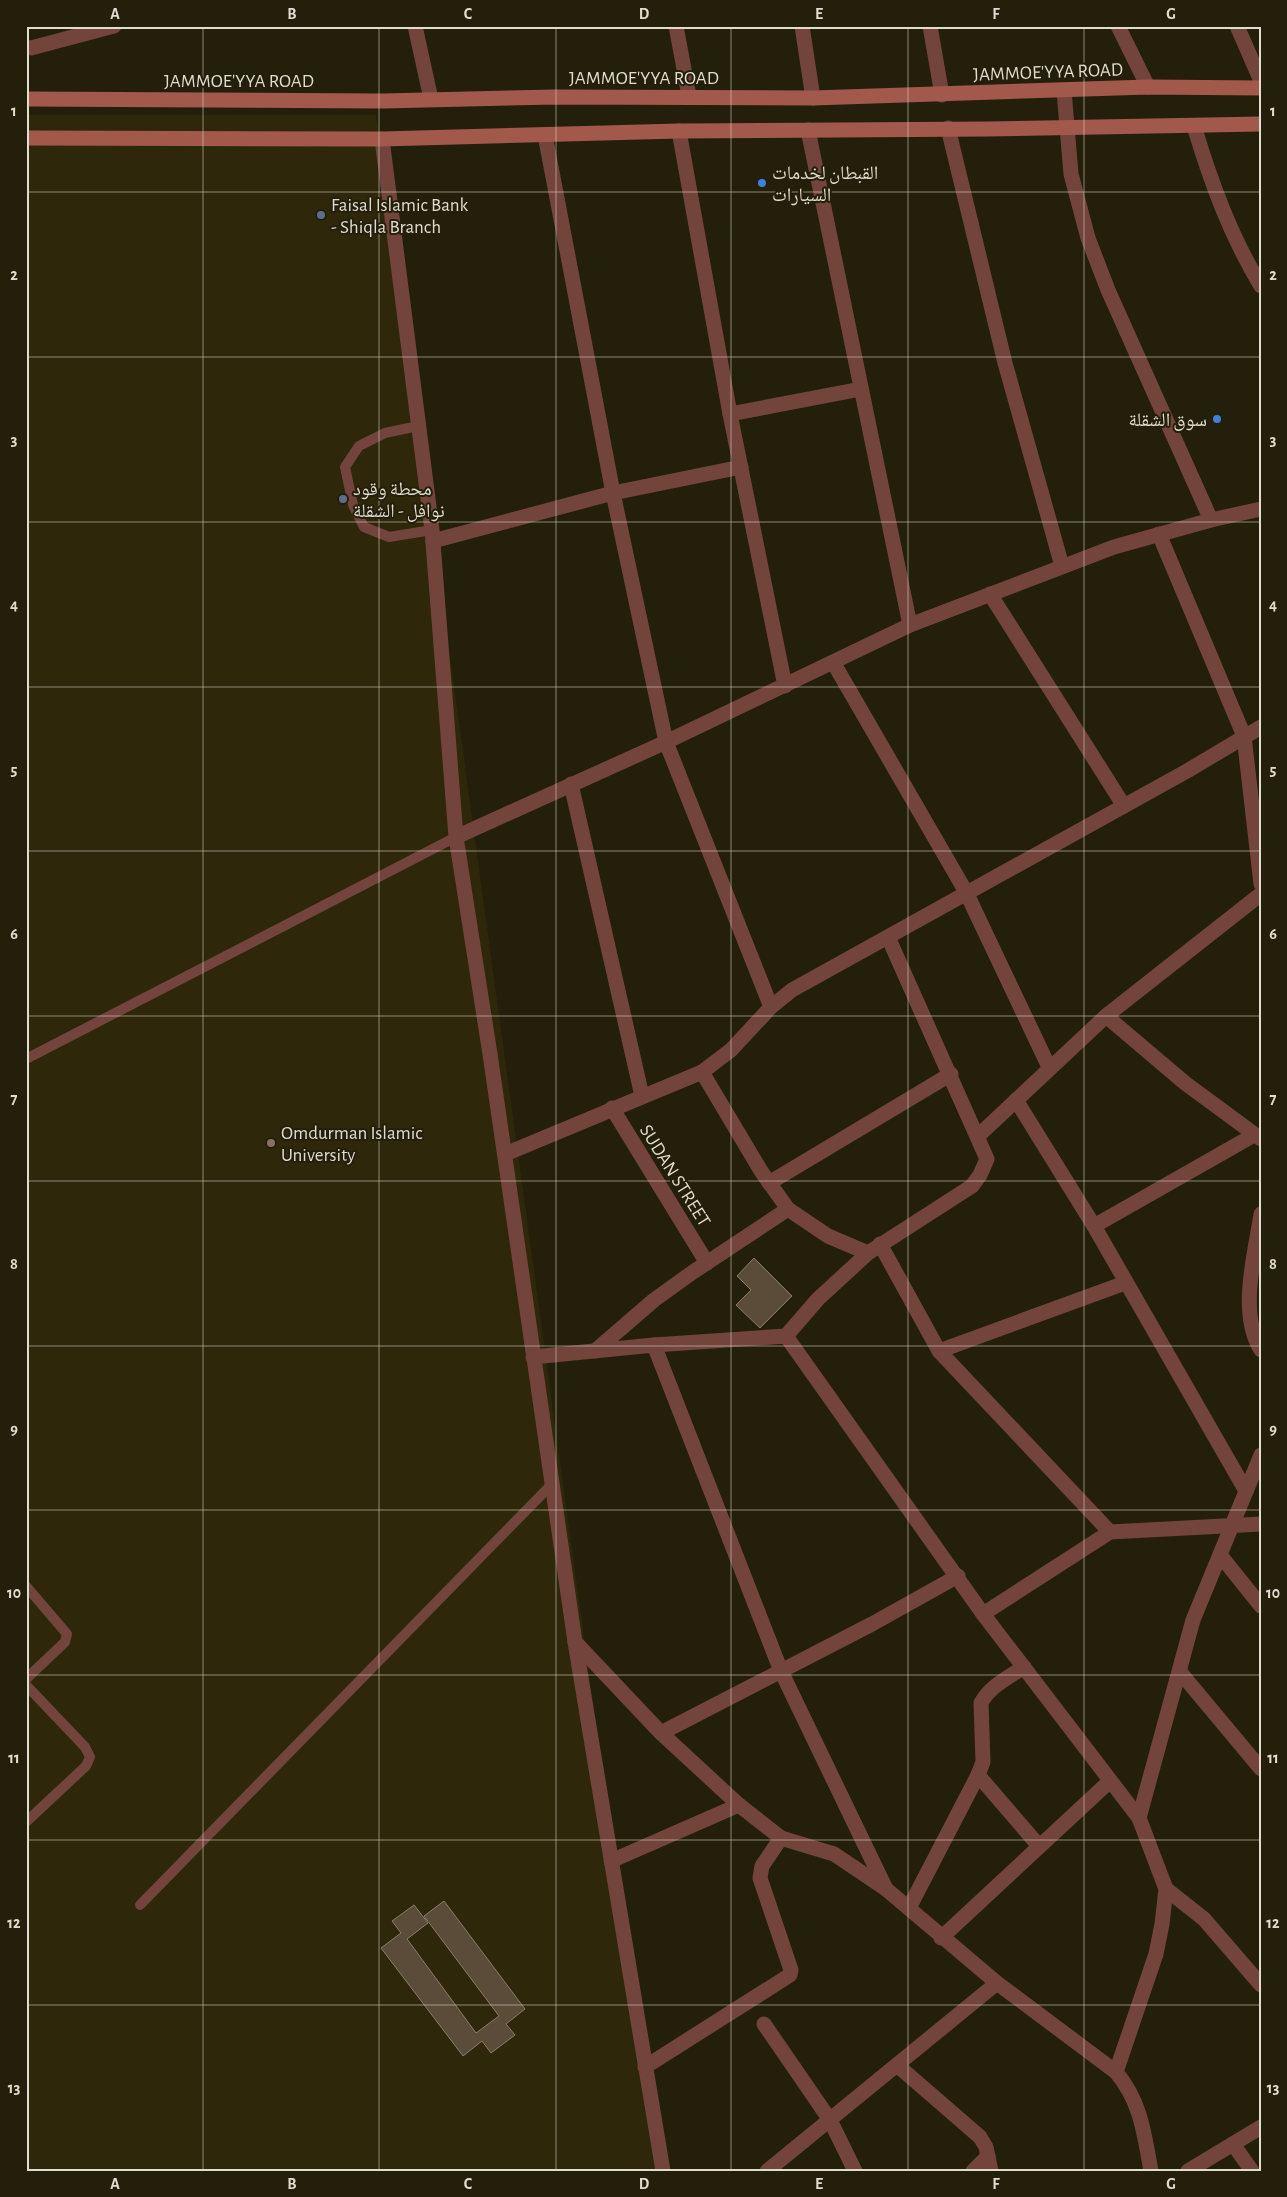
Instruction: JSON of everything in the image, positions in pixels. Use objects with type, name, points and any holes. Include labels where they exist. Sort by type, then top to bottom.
[{"type":"main road","name":"JAMMOE'YYA ROAD","points":[[26,99],[383,101],[689,96],[813,98],[1148,87],[1261,88]]},
{"type":"main road","points":[[26,138],[382,139],[679,131],[1261,124]]},
{"type":"street","points":[[26,47],[31,48],[114,26]]},
{"type":"street","points":[[415,26],[431,99]]},
{"type":"street","points":[[676,26],[689,96]]},
{"type":"street","points":[[802,26],[813,98]]},
{"type":"street","points":[[930,26],[942,95]]},
{"type":"street","points":[[1118,26],[1148,87]]},
{"type":"street","points":[[1237,26],[1261,81]]},
{"type":"street","points":[[1064,91],[1072,174],[1088,238],[1108,290],[1211,520]]},
{"type":"street","points":[[1194,126],[1219,204],[1248,264],[1261,286]]},
{"type":"street","points":[[948,128],[1005,364],[1062,566]]},
{"type":"street","points":[[808,130],[910,625]]},
{"type":"street","points":[[679,131],[730,414],[785,686]]},
{"type":"street","points":[[545,135],[613,493],[666,742],[771,1007]]},
{"type":"street","points":[[382,139],[433,536],[456,837],[505,1154],[575,1642],[663,2171]]},
{"type":"street","points":[[730,414],[861,389]]},
{"type":"street","points":[[433,536],[613,493],[741,467]]},
{"type":"street","points":[[456,837],[666,742],[910,625],[1114,547],[1211,520],[1261,509]]},
{"type":"street","points":[[1159,534],[1244,736],[1261,884]]},
{"type":"street","points":[[990,594],[1124,806]]},
{"type":"street","points":[[833,662],[966,892],[1049,1067]]},
{"type":"street","points":[[505,1154],[702,1072],[731,1050],[771,1007],[792,990],[1124,806],[1261,727]]},
{"type":"street","points":[[571,784],[642,1096]]},
{"type":"street","points":[[978,1136],[1049,1067],[1106,1016],[1261,894]]},
{"type":"street","points":[[533,1358],[654,1345],[786,1336],[818,1299],[874,1248],[972,1186],[980,1175],[987,1159],[951,1074],[888,937]]},
{"type":"street","points":[[1094,1226],[1257,1137],[1185,1082],[1106,1016]]},
{"type":"street","points":[[702,1072],[788,1209],[828,1236],[874,1248],[939,1351],[1110,1532]]},
{"type":"street","points":[[770,1183],[951,1074]]},
{"type":"street","points":[[1016,1100],[1094,1226],[1246,1491]]},
{"type":"street","name":"SUDAN STREET","points":[[612,1108],[707,1263]]},
{"type":"street","points":[[595,1351],[654,1300],[788,1209]]},
{"type":"street","points":[[1261,1214],[1249,1315],[1252,1332],[1261,1350]]},
{"type":"street","points":[[939,1351],[1125,1283]]},
{"type":"street","points":[[786,1336],[958,1576],[983,1614],[1139,1818],[1166,1890],[1156,1954],[1116,2072]]},
{"type":"street","points":[[654,1345],[781,1671],[886,1889]]},
{"type":"street","points":[[1139,1818],[1193,1620],[1234,1526],[1261,1456]]},
{"type":"street","points":[[983,1614],[1110,1532],[1261,1524]]},
{"type":"street","points":[[1220,1555],[1261,1606]]},
{"type":"street","points":[[661,1733],[872,1624],[958,1576]]},
{"type":"street","points":[[575,1642],[661,1733],[739,1805],[781,1838],[834,1854],[886,1889],[941,1938],[996,1983],[1116,2072],[1129,2088],[1140,2114],[1151,2171]]},
{"type":"street","points":[[909,1908],[983,1762],[981,1703],[985,1695],[1024,1667]]},
{"type":"street","points":[[1180,1672],[1261,1769]]},
{"type":"street","points":[[978,1775],[1039,1846]]},
{"type":"street","points":[[941,1938],[1110,1781]]},
{"type":"street","points":[[611,1861],[739,1805]]},
{"type":"street","points":[[645,2067],[790,1975],[791,1970],[760,1878],[762,1866],[781,1838]]},
{"type":"street","points":[[1166,1890],[1204,1919],[1261,1985]]},
{"type":"street","points":[[768,2171],[996,1983]]},
{"type":"street","points":[[764,2024],[830,2120],[855,2171]]},
{"type":"street","points":[[897,2065],[980,2137],[988,2156],[991,2171]]},
{"type":"street","points":[[1188,2171],[1261,2127]]},
{"type":"street","points":[[1233,2144],[1252,2171]]},
{"type":"street","points":[[973,2171],[988,2156]]},
{"type":"lane","points":[[418,426],[385,434],[358,446],[345,467],[353,505],[364,527],[389,537],[433,536]]},
{"type":"lane","points":[[26,1059],[456,837]]},
{"type":"lane","points":[[140,1905],[552,1484]]},
{"type":"lane","points":[[26,1586],[67,1634],[65,1642],[26,1679]]},
{"type":"lane","points":[[26,1685],[85,1747],[90,1757],[86,1766],[26,1822]]},
{"type":"shaded area","name":"Omdurman Islamic University","points":[[26,115],[376,115],[657,2171],[26,2171]]},
{"type":"building","points":[[754,1258],[792,1296],[760,1328],[736,1305],[751,1290],[737,1276]]},
{"type":"building","points":[[444,1901],[525,2009],[506,2024],[515,2035],[491,2053],[482,2041],[463,2056],[381,1948],[401,1933],[392,1921],[414,1905],[428,1923],[407,1939],[476,2033],[499,2016],[424,1916]]},
{"type":"place","name":"القبطان لخدمات السيارات","points":[[762,183]]},
{"type":"place","name":"Faisal Islamic Bank - Shiqla Branch","points":[[321,215]]},
{"type":"place","name":"سوق الشقلة","points":[[1217,419]]},
{"type":"place","name":"محطة وقود نوافل - الشقلة","points":[[343,499]]},
{"type":"place","name":"Omdurman Islamic University","points":[[271,1143]]}]
